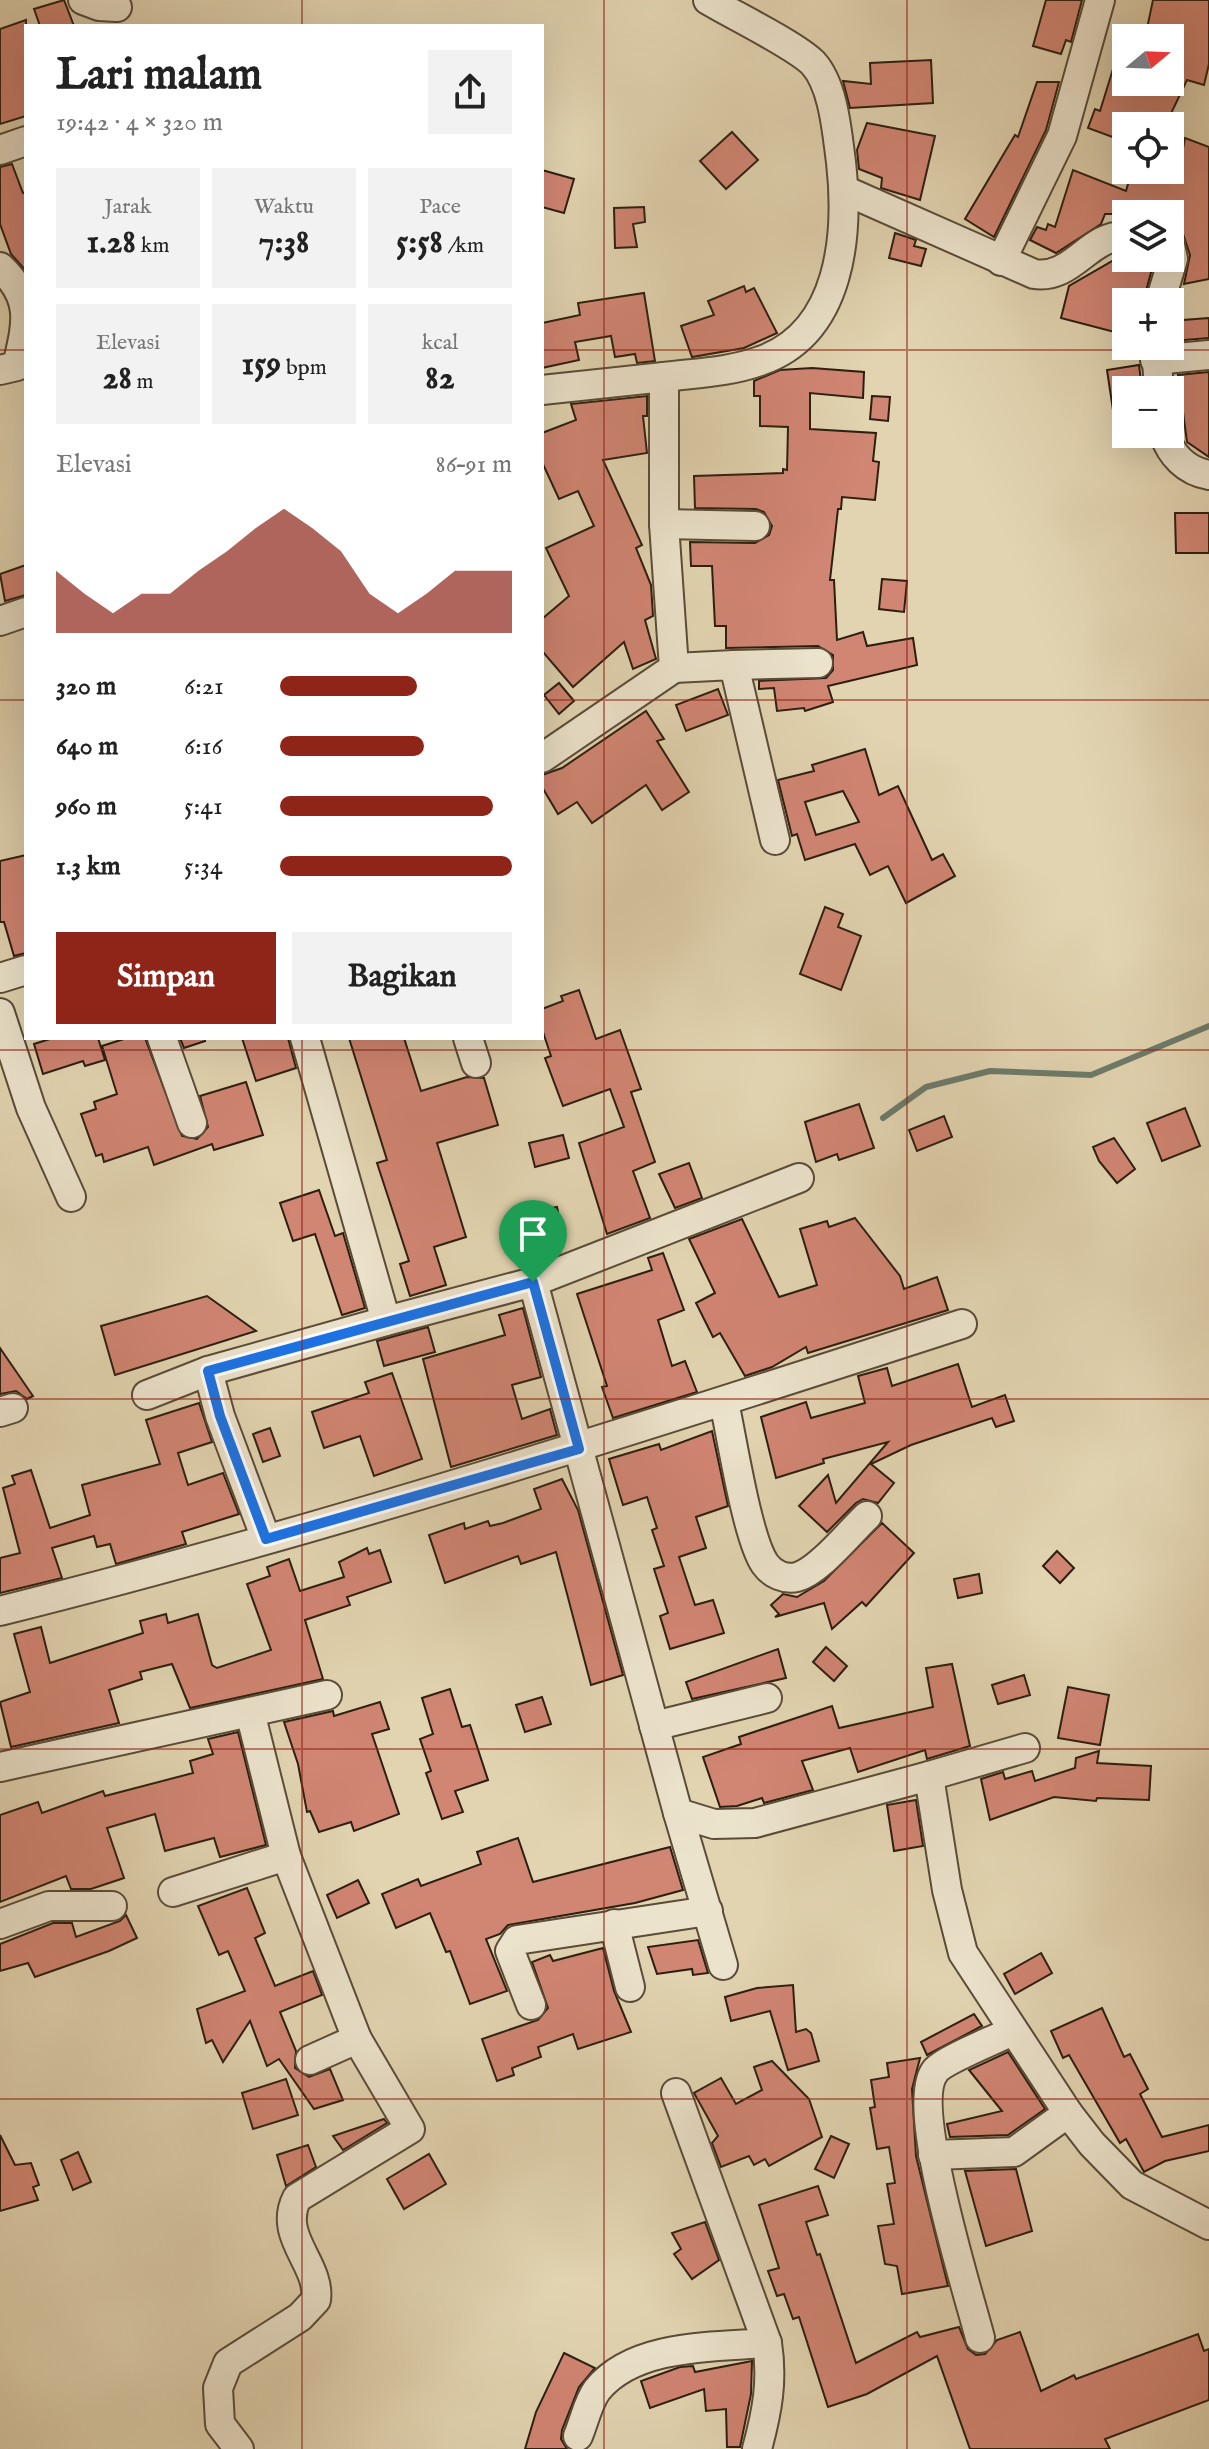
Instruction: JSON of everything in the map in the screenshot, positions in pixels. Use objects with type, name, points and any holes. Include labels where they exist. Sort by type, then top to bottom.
[{"type":"street","points":[[83,0],[115,11]]},
{"type":"street","points":[[544,390],[664,377],[762,361],[787,347],[806,330],[824,306],[841,259],[844,190],[838,139],[819,72],[806,58],[708,0]]},
{"type":"street","points":[[1001,261],[1062,136],[1100,0]]},
{"type":"street","points":[[0,150],[24,142]]},
{"type":"street","points":[[844,190],[1034,274],[1054,274],[1107,236],[1112,236]]},
{"type":"street","points":[[0,267],[16,280],[23,298],[24,312]]},
{"type":"street","points":[[0,370],[17,366],[24,331]]},
{"type":"street","points":[[1184,354],[1209,355]]},
{"type":"street","points":[[664,377],[664,524],[674,668]]},
{"type":"street","points":[[1172,448],[1179,462],[1197,473],[1209,475]]},
{"type":"street","points":[[664,524],[755,526]]},
{"type":"street","points":[[0,621],[24,613]]},
{"type":"street","points":[[544,757],[674,668],[818,663]]},
{"type":"street","points":[[734,665],[775,840]]},
{"type":"street","points":[[0,978],[24,971]]},
{"type":"street","points":[[0,1013],[31,1108],[71,1197]]},
{"type":"street","points":[[163,1040],[192,1123]]},
{"type":"street","points":[[306,1040],[386,1321]]},
{"type":"street","points":[[147,1395],[208,1371],[533,1282],[799,1178]]},
{"type":"street","points":[[533,1282],[678,1813],[723,1965]]},
{"type":"street","points":[[0,1611],[156,1572],[579,1449],[962,1324]]},
{"type":"street","points":[[208,1371],[220,1416],[266,1539]]},
{"type":"street","points":[[724,1402],[755,1539],[764,1562],[775,1574],[791,1578],[813,1570],[867,1516]]},
{"type":"street","points":[[0,1767],[327,1695]]},
{"type":"street","points":[[654,1726],[767,1698]]},
{"type":"street","points":[[239,2449],[220,2424],[218,2388],[228,2363],[272,2331],[300,2317],[316,2300],[314,2284],[293,2234],[292,2208],[297,2198],[410,2129],[357,2039],[286,1856],[250,1712]]},
{"type":"street","points":[[678,1813],[714,1824],[746,1825],[1025,1748]]},
{"type":"street","points":[[929,1776],[947,1890],[963,1953],[1012,2031],[1092,2144],[1132,2185],[1209,2225]]},
{"type":"street","points":[[173,1892],[286,1856]]},
{"type":"street","points":[[0,1924],[49,1906],[112,1906]]},
{"type":"street","points":[[531,2005],[510,1951],[517,1940],[708,1911]]},
{"type":"street","points":[[614,1924],[630,1987]]},
{"type":"street","points":[[980,2338],[933,2155],[929,2116],[934,2074],[940,2067],[1012,2031]]},
{"type":"street","points":[[310,2060],[357,2039]]},
{"type":"street","points":[[676,2093],[767,2343],[771,2369],[769,2402],[757,2449]]},
{"type":"street","points":[[933,2155],[1014,2152],[1068,2113]]},
{"type":"street","points":[[578,2436],[594,2393],[606,2380],[638,2362],[685,2350],[767,2343]]},
{"type":"building","points":[[64,0],[73,24],[39,24],[34,9]]},
{"type":"building","points":[[1046,0],[1082,0],[1071,42],[1066,40],[1061,54],[1033,46]]},
{"type":"building","points":[[1153,0],[1209,0],[1209,64],[1204,85],[1187,80],[1184,86],[1184,24],[1148,24]]},
{"type":"building","points":[[26,20],[24,117],[0,124],[0,29]]},
{"type":"building","points":[[931,60],[933,103],[850,108],[843,81],[871,84],[870,63]]},
{"type":"building","points":[[1112,72],[1112,96],[1179,96],[1172,112],[1112,112],[1112,137],[1088,128],[1095,109],[1100,111]]},
{"type":"building","points":[[1037,82],[1059,82],[1046,130],[994,237],[965,219],[1015,135],[1018,137]]},
{"type":"building","points":[[867,123],[935,136],[920,200],[881,188],[882,178],[859,169],[857,150]]},
{"type":"building","points":[[732,132],[758,160],[726,189],[700,161]]},
{"type":"building","points":[[1185,138],[1209,147],[1209,279],[1184,284],[1190,255],[1184,237],[1184,200],[1112,200],[1112,214],[1105,214],[1101,224],[1056,253],[1030,240],[1037,227],[1046,230],[1048,224],[1055,227],[1073,170],[1126,191],[1128,184],[1184,184]]},
{"type":"building","points":[[12,164],[24,193],[24,269],[11,254],[0,224],[0,167]]},
{"type":"building","points":[[544,171],[574,179],[564,213],[544,208]]},
{"type":"building","points":[[644,207],[645,222],[633,224],[637,247],[615,248],[614,208]]},
{"type":"building","points":[[895,233],[916,240],[914,246],[926,249],[921,266],[889,258]]},
{"type":"building","points":[[1112,261],[1112,272],[1151,272],[1147,288],[1112,288],[1112,331],[1061,318],[1069,286]]},
{"type":"building","points":[[744,286],[746,292],[754,288],[777,333],[744,348],[692,357],[681,326],[714,315],[708,301]]},
{"type":"building","points":[[644,293],[655,361],[637,363],[635,354],[615,357],[611,336],[575,342],[579,360],[544,368],[544,323],[580,315],[578,303]]},
{"type":"building","points":[[1209,318],[1209,338],[1184,340],[1184,320]]},
{"type":"building","points":[[1139,365],[1140,376],[1112,376],[1112,403],[1107,370]]},
{"type":"building","points":[[812,368],[864,372],[863,398],[810,393],[810,429],[876,433],[873,461],[879,462],[875,500],[842,497],[841,509],[838,509],[830,580],[834,580],[837,640],[863,632],[867,646],[913,638],[917,665],[828,686],[833,702],[805,711],[804,708],[777,711],[774,688],[759,689],[759,681],[826,678],[833,670],[833,655],[818,646],[726,648],[726,626],[715,626],[712,566],[691,566],[690,542],[755,543],[769,535],[772,526],[764,512],[756,509],[695,508],[694,476],[783,473],[783,469],[787,470],[788,427],[760,426],[760,396],[754,396],[754,381],[780,370]]},
{"type":"building","points":[[1209,372],[1209,457],[1187,442],[1184,376],[1178,375]]},
{"type":"building","points":[[647,396],[647,416],[643,416],[647,453],[603,460],[642,545],[636,548],[651,585],[653,616],[645,620],[656,659],[633,669],[624,642],[573,687],[544,653],[544,617],[569,596],[546,548],[594,526],[578,491],[559,499],[544,466],[544,432],[576,420],[571,404]]},
{"type":"building","points":[[872,396],[890,397],[888,421],[870,419]]},
{"type":"building","points":[[1175,513],[1209,513],[1209,553],[1176,553]]},
{"type":"building","points":[[24,566],[24,596],[5,601],[0,574]]},
{"type":"building","points":[[882,579],[907,581],[904,612],[879,609]]},
{"type":"building","points":[[559,683],[574,701],[559,714],[544,695]]},
{"type":"building","points":[[718,689],[728,715],[686,731],[676,705]]},
{"type":"building","points":[[646,711],[664,739],[657,741],[689,792],[662,810],[646,785],[592,823],[577,802],[558,814],[544,790],[544,774],[562,768]]},
{"type":"building","points":[[865,749],[879,795],[898,786],[932,860],[943,854],[955,876],[906,903],[888,866],[870,875],[855,844],[805,860],[797,834],[792,836],[778,780],[814,771],[812,765]],"holes":[[[843,791],[859,822],[816,835],[805,802]]]},
{"type":"building","points":[[24,855],[24,954],[14,956],[4,922],[0,922],[0,861]]},
{"type":"building","points":[[825,907],[843,914],[838,927],[861,936],[841,990],[800,974]]},
{"type":"building","points":[[579,990],[596,1039],[620,1030],[641,1089],[631,1092],[655,1162],[633,1171],[650,1218],[607,1234],[579,1143],[624,1127],[610,1089],[563,1106],[545,1058],[551,1056],[544,1035],[544,1008],[563,1001],[561,996]]},
{"type":"building","points":[[47,1040],[99,1040],[105,1060],[85,1066],[83,1061],[43,1074],[34,1044]]},
{"type":"building","points":[[121,1040],[146,1040],[182,1136],[197,1139],[208,1127],[200,1096],[246,1082],[263,1135],[214,1150],[212,1144],[154,1165],[148,1147],[104,1162],[102,1154],[96,1156],[81,1114],[96,1109],[94,1102],[117,1094],[102,1046]]},
{"type":"building","points":[[181,1040],[205,1040],[205,1041],[184,1048]]},
{"type":"building","points":[[243,1040],[289,1040],[296,1068],[256,1081]]},
{"type":"building","points":[[350,1040],[405,1040],[421,1091],[467,1077],[484,1078],[498,1125],[437,1143],[466,1237],[434,1247],[446,1285],[410,1296],[400,1264],[409,1261],[377,1163],[387,1160]]},
{"type":"building","points":[[859,1104],[874,1148],[839,1160],[837,1154],[816,1162],[805,1122]]},
{"type":"building","points":[[1185,1108],[1200,1146],[1162,1161],[1147,1123]]},
{"type":"building","points":[[944,1116],[952,1137],[917,1151],[909,1130]]},
{"type":"building","points":[[563,1135],[569,1158],[535,1167],[529,1143]]},
{"type":"building","points":[[1114,1138],[1135,1169],[1117,1183],[1099,1161],[1093,1147]]},
{"type":"building","points":[[689,1163],[702,1198],[675,1208],[659,1174]]},
{"type":"building","points":[[319,1190],[335,1236],[343,1233],[365,1308],[342,1315],[315,1234],[293,1241],[280,1203]]},
{"type":"building","points":[[557,1207],[563,1236],[530,1242],[524,1213]]},
{"type":"building","points":[[855,1218],[900,1276],[904,1289],[937,1277],[948,1310],[808,1353],[806,1347],[772,1367],[745,1376],[720,1333],[713,1337],[696,1303],[715,1293],[689,1239],[742,1219],[779,1297],[817,1285],[800,1229],[827,1221],[829,1227]]},
{"type":"building","points":[[663,1253],[684,1310],[658,1320],[672,1366],[685,1361],[697,1392],[613,1418],[602,1387],[607,1386],[577,1294],[652,1270],[648,1258]]},
{"type":"building","points":[[207,1296],[256,1331],[115,1375],[101,1326]]},
{"type":"building","points":[[523,1308],[541,1377],[512,1385],[522,1419],[550,1409],[557,1435],[451,1467],[423,1359],[505,1335],[499,1315]]},
{"type":"building","points":[[428,1327],[435,1352],[384,1366],[377,1341]]},
{"type":"building","points":[[0,1348],[33,1396],[27,1399],[16,1391],[0,1394]]},
{"type":"building","points":[[958,1364],[972,1407],[1005,1395],[1014,1421],[996,1427],[992,1418],[911,1445],[871,1464],[894,1483],[878,1503],[863,1499],[827,1532],[799,1506],[828,1475],[836,1503],[888,1442],[823,1459],[824,1463],[776,1478],[761,1417],[806,1402],[811,1418],[865,1403],[858,1376],[887,1368],[892,1386]]},
{"type":"building","points":[[392,1373],[422,1459],[374,1476],[360,1436],[324,1448],[312,1412],[369,1393],[365,1382]]},
{"type":"building","points":[[199,1403],[212,1442],[178,1453],[188,1485],[223,1473],[239,1514],[182,1532],[186,1544],[116,1564],[110,1544],[97,1547],[94,1536],[52,1548],[62,1578],[0,1593],[0,1558],[20,1553],[3,1488],[15,1484],[12,1476],[31,1470],[50,1528],[90,1515],[82,1485],[160,1464],[146,1420]]},
{"type":"building","points":[[270,1428],[280,1456],[263,1462],[253,1434]]},
{"type":"building","points":[[712,1431],[728,1506],[696,1517],[706,1548],[679,1557],[695,1605],[713,1600],[724,1633],[670,1649],[660,1616],[668,1613],[654,1569],[664,1566],[652,1530],[657,1528],[647,1497],[623,1505],[609,1459],[659,1444],[661,1450]]},
{"type":"building","points":[[562,1479],[578,1510],[623,1675],[591,1685],[556,1552],[521,1564],[518,1556],[445,1583],[429,1535],[464,1523],[465,1529],[488,1521],[490,1526],[503,1523],[541,1509],[534,1489]]},
{"type":"building","points":[[882,1523],[914,1553],[866,1606],[862,1602],[832,1629],[824,1603],[775,1617],[779,1614],[771,1605],[783,1594],[797,1597],[824,1581]]},
{"type":"building","points":[[367,1548],[369,1554],[380,1550],[391,1582],[347,1597],[350,1605],[305,1620],[323,1679],[190,1708],[172,1664],[140,1672],[142,1679],[109,1690],[119,1723],[11,1747],[0,1702],[30,1692],[14,1634],[41,1627],[50,1663],[143,1633],[140,1621],[166,1614],[168,1623],[198,1614],[212,1665],[217,1668],[271,1650],[247,1584],[270,1576],[267,1567],[289,1559],[300,1591],[344,1577],[339,1562]]},
{"type":"building","points":[[1057,1551],[1074,1568],[1060,1583],[1043,1566]]},
{"type":"building","points":[[979,1574],[982,1593],[958,1598],[954,1579]]},
{"type":"building","points":[[826,1647],[847,1666],[834,1681],[813,1662]]},
{"type":"building","points":[[778,1649],[786,1678],[692,1699],[686,1682]]},
{"type":"building","points":[[952,1664],[970,1746],[927,1759],[925,1750],[858,1772],[850,1748],[802,1761],[813,1790],[764,1803],[762,1798],[737,1806],[720,1807],[703,1757],[741,1744],[739,1737],[832,1706],[839,1728],[933,1707],[926,1668]]},
{"type":"building","points":[[1024,1675],[1030,1695],[998,1704],[992,1685]]},
{"type":"building","points":[[1068,1687],[1109,1695],[1100,1745],[1058,1738]]},
{"type":"building","points":[[450,1689],[462,1727],[470,1725],[488,1780],[455,1791],[463,1812],[442,1819],[426,1773],[431,1771],[420,1739],[433,1734],[422,1698]]},
{"type":"building","points":[[542,1697],[551,1724],[525,1732],[516,1705]]},
{"type":"building","points":[[380,1702],[389,1729],[372,1734],[399,1814],[354,1831],[351,1822],[319,1832],[310,1811],[307,1812],[298,1764],[284,1722],[333,1711],[334,1716]]},
{"type":"building","points":[[238,1732],[266,1845],[220,1857],[214,1838],[165,1851],[155,1814],[107,1828],[124,1878],[91,1889],[71,1889],[66,1876],[0,1902],[0,1815],[38,1802],[42,1813],[103,1791],[105,1796],[193,1773],[190,1761],[213,1754],[208,1739]]},
{"type":"building","points":[[1099,1751],[1097,1763],[1151,1766],[1149,1800],[1097,1798],[1096,1801],[1054,1797],[990,1820],[981,1779],[1003,1772],[1005,1779],[1032,1771],[1035,1781],[1075,1768],[1076,1758]]},
{"type":"building","points":[[916,1800],[923,1846],[894,1851],[887,1805]]},
{"type":"building","points":[[518,1838],[533,1882],[670,1847],[683,1890],[635,1903],[508,1925],[500,1934],[486,1939],[507,1991],[470,2004],[450,1951],[446,1952],[430,1913],[396,1928],[382,1894],[418,1879],[421,1886],[481,1864],[477,1852]]},
{"type":"building","points":[[358,1880],[369,1903],[337,1918],[327,1895]]},
{"type":"building","points":[[247,1888],[265,1933],[255,1938],[275,1986],[313,1971],[322,1995],[280,2012],[296,2051],[295,2068],[309,2077],[330,2069],[343,2100],[314,2109],[279,2059],[267,2066],[250,2021],[223,2062],[212,2040],[206,2043],[197,2009],[245,1991],[228,1951],[219,1955],[198,1906]]},
{"type":"building","points":[[126,1915],[137,1938],[109,1951],[35,1977],[28,1963],[0,1971],[0,1944],[53,1923],[72,1923],[76,1937],[120,1921]]},
{"type":"building","points":[[698,1940],[708,1973],[693,1975],[692,1969],[657,1974],[648,1947]]},
{"type":"building","points":[[603,1948],[614,1991],[631,2032],[578,2049],[573,2034],[538,2047],[541,2057],[512,2068],[514,2075],[497,2081],[482,2039],[538,2020],[548,2008],[532,1962],[550,1955],[553,1961]]},
{"type":"building","points":[[1041,1953],[1052,1973],[1015,1994],[1004,1974]]},
{"type":"building","points":[[793,1985],[796,2032],[806,2029],[811,2033],[819,2061],[788,2070],[770,2011],[731,2021],[725,1997],[757,1988]]},
{"type":"building","points":[[1102,2008],[1124,2057],[1130,2054],[1148,2089],[1140,2094],[1162,2137],[1209,2125],[1209,2151],[1165,2161],[1144,2172],[1126,2139],[1120,2143],[1069,2055],[1063,2058],[1051,2031]]},
{"type":"building","points":[[974,2014],[982,2026],[927,2055],[921,2042]]},
{"type":"building","points":[[1008,2052],[1045,2109],[1008,2135],[950,2137],[947,2124],[1002,2111],[969,2070]]},
{"type":"building","points":[[920,2058],[912,2089],[916,2156],[948,2286],[902,2294],[897,2266],[885,2264],[878,2226],[894,2224],[887,2184],[895,2183],[889,2147],[877,2149],[870,2108],[875,2107],[871,2080],[889,2077],[887,2063]]},
{"type":"building","points":[[772,2061],[809,2099],[822,2137],[769,2166],[765,2159],[754,2165],[749,2156],[721,2167],[712,2143],[718,2136],[694,2093],[721,2078],[736,2104],[762,2090],[754,2067]]},
{"type":"building","points":[[286,2079],[298,2115],[253,2129],[242,2093]]},
{"type":"building","points":[[384,2119],[387,2123],[343,2150],[333,2136]]},
{"type":"building","points":[[0,2135],[15,2165],[31,2163],[39,2185],[33,2187],[38,2200],[0,2211]]},
{"type":"building","points":[[831,2136],[849,2144],[834,2178],[815,2169]]},
{"type":"building","points":[[308,2145],[316,2167],[286,2186],[277,2155]]},
{"type":"building","points":[[78,2152],[91,2182],[73,2190],[61,2160]]},
{"type":"building","points":[[429,2154],[446,2184],[404,2209],[387,2179]]},
{"type":"building","points":[[1016,2169],[1032,2231],[986,2246],[965,2171]]},
{"type":"building","points":[[818,2186],[828,2215],[806,2222],[817,2255],[820,2254],[856,2363],[917,2332],[920,2337],[959,2327],[968,2349],[976,2355],[985,2354],[997,2340],[1020,2332],[1041,2391],[1074,2375],[1076,2379],[1198,2334],[1204,2351],[1209,2349],[1209,2400],[1105,2439],[1110,2449],[970,2449],[937,2356],[867,2394],[828,2407],[799,2317],[793,2319],[784,2294],[777,2296],[768,2271],[779,2268],[759,2205]]},
{"type":"building","points":[[705,2222],[719,2260],[692,2279],[674,2254],[681,2249],[672,2233]]},
{"type":"building","points":[[564,2353],[595,2368],[579,2387],[562,2430],[561,2439],[567,2449],[525,2449],[536,2412]]},
{"type":"building","points":[[752,2361],[751,2394],[740,2447],[727,2447],[726,2409],[706,2411],[704,2389],[650,2408],[641,2381],[680,2367],[693,2366],[695,2372]]},
{"type":"waterway","points":[[883,1118],[926,1087],[990,1071],[1091,1075],[1209,1026]]},
{"type":"route","points":[[533,1282],[579,1449],[266,1539],[220,1416],[208,1371],[533,1282]]}]
